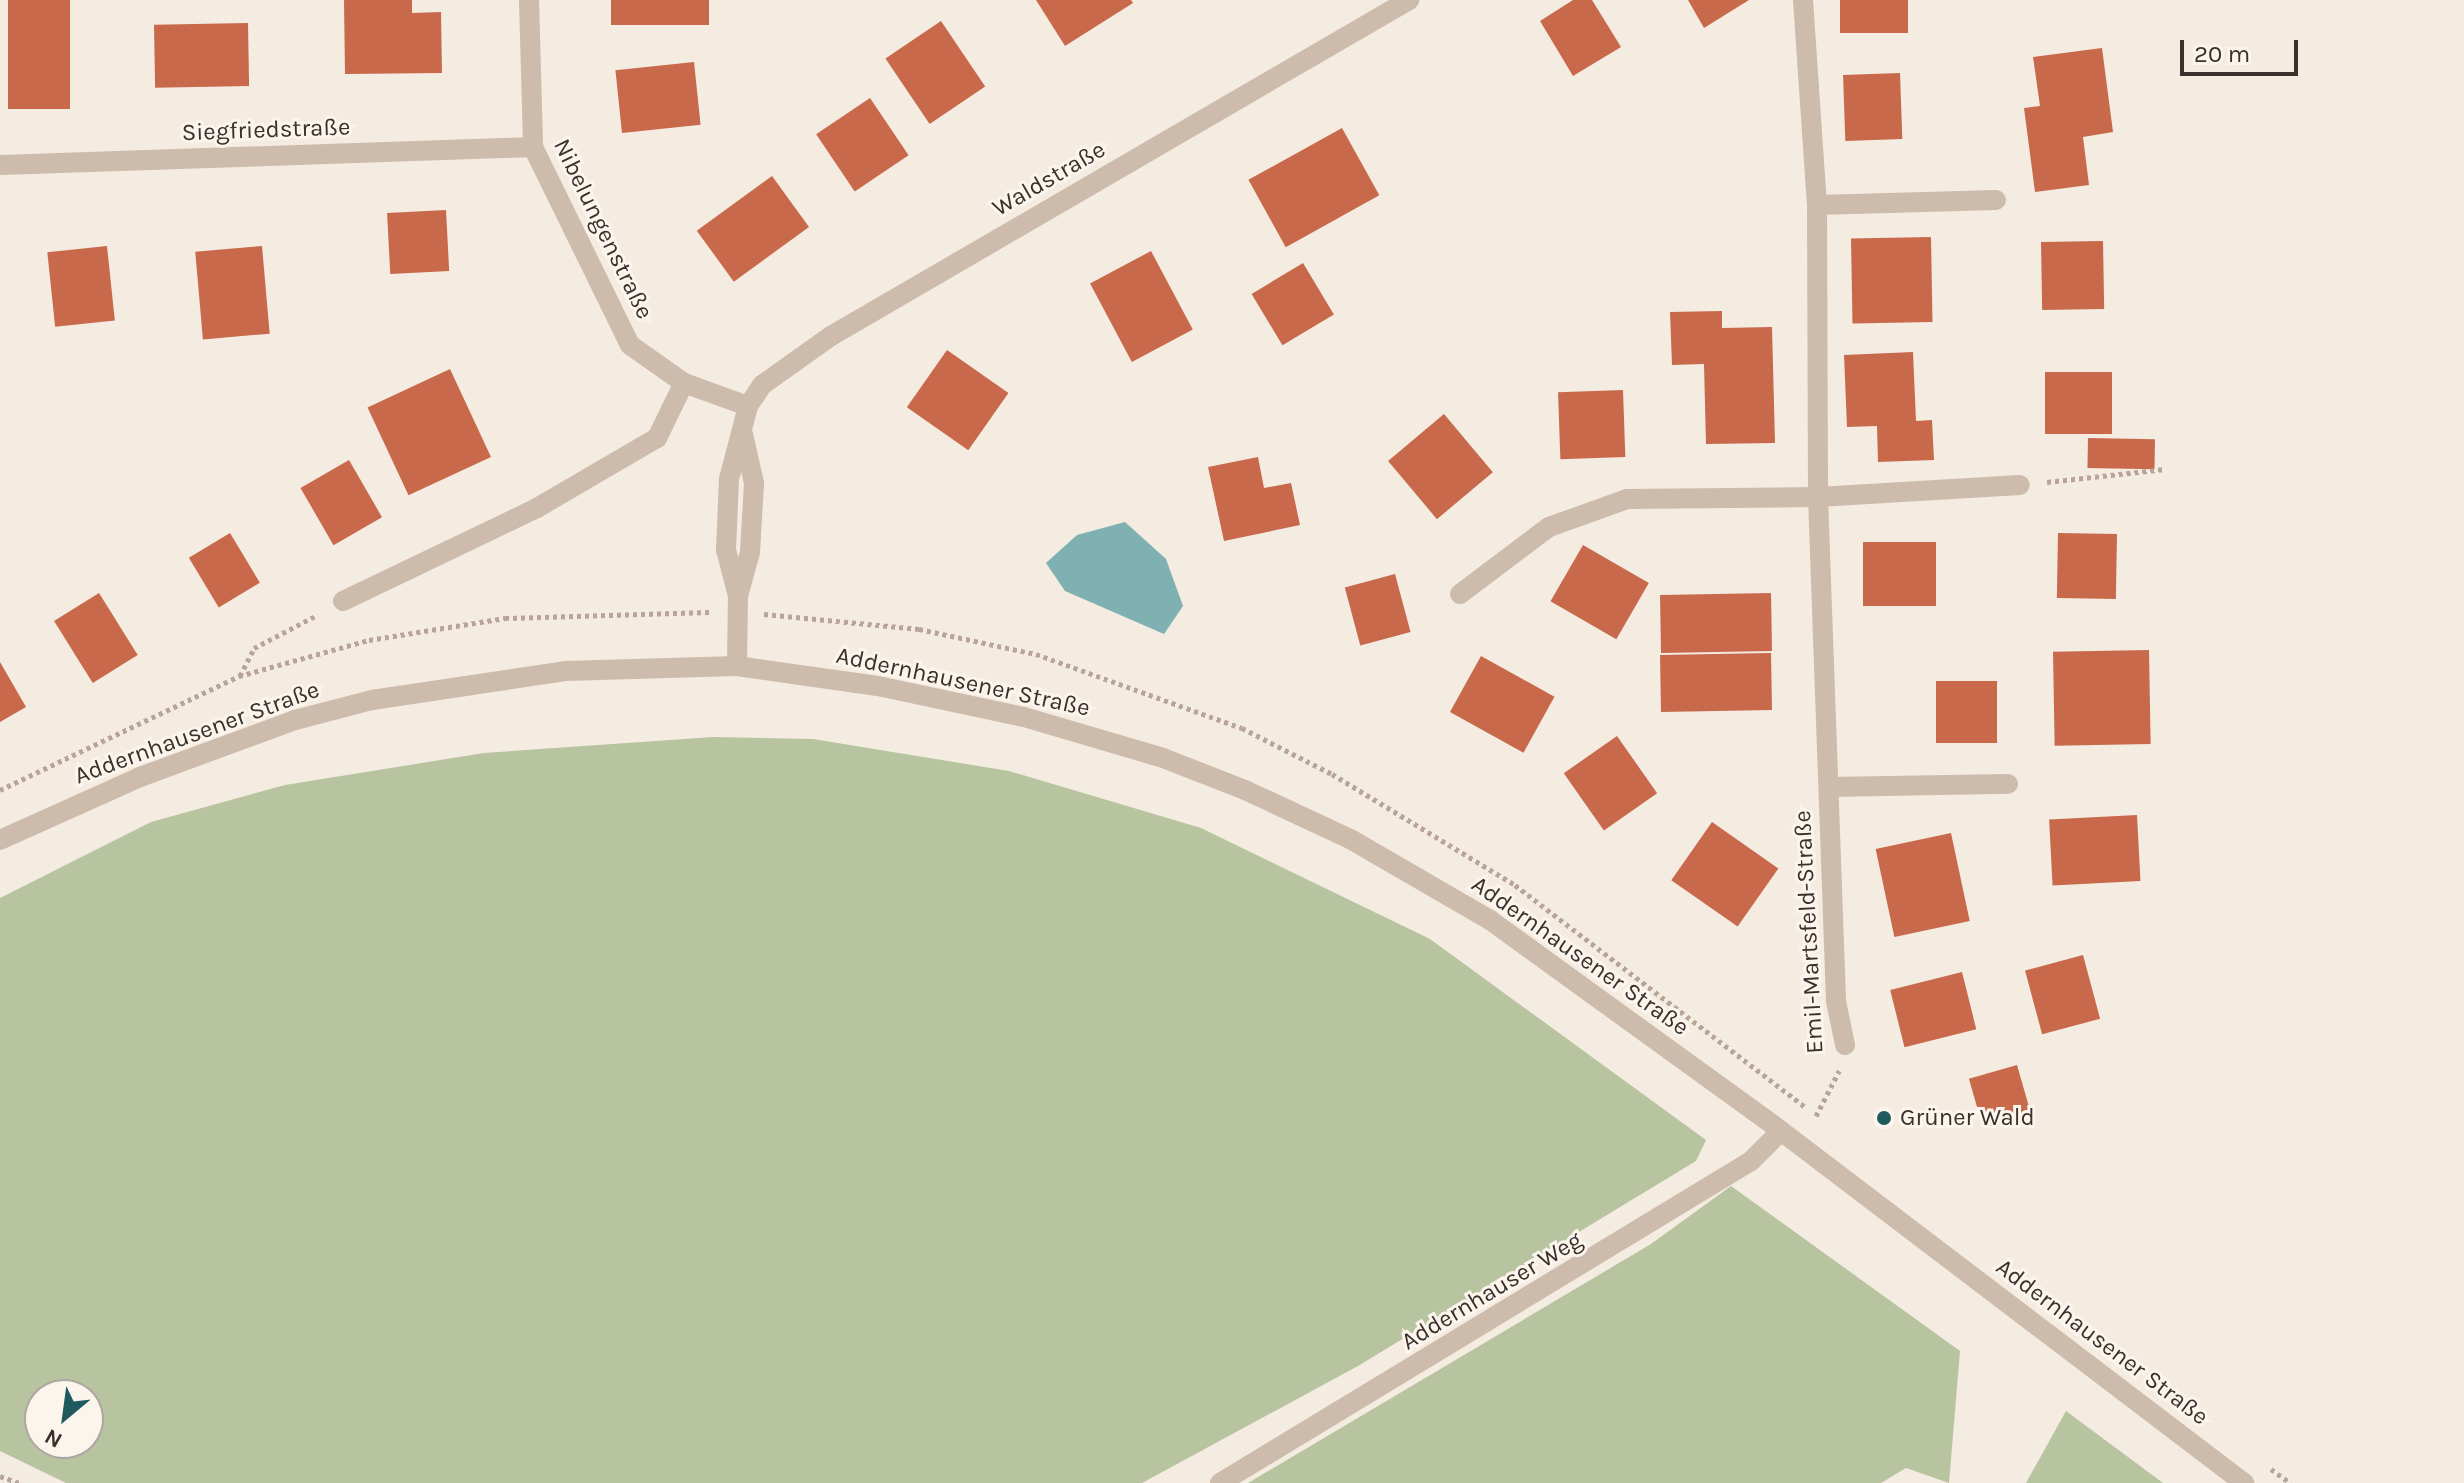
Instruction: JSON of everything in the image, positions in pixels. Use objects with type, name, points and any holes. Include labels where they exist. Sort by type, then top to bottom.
[{"type":"street","name":"Nibelungenstraße","points":[[529,0],[533,147],[630,345],[684,383],[748,406]]},
{"type":"street","name":"Waldstraße","points":[[737,666],[738,604],[726,550],[729,479],[748,406],[783,368],[831,336],[1409,0]]},
{"type":"street","name":"Emil-Martsfeld-Straße","points":[[1803,0],[1817,205],[1818,497],[1836,1001],[1845,1045]]},
{"type":"street","name":"Siegfriedstraße","points":[[0,165],[533,147]]},
{"type":"street","points":[[1817,205],[1996,200]]},
{"type":"street","points":[[343,601],[537,508],[657,438],[684,383]]},
{"type":"street","points":[[1460,594],[1549,527],[1627,499],[1818,497],[2020,485]]},
{"type":"street","name":"Addernhausener Straße","points":[[0,840],[140,777],[295,720],[372,700],[565,671],[737,666],[878,686],[1024,717],[1163,758],[1245,790],[1352,840],[1490,920],[1781,1131],[2244,1483]]},
{"type":"street","name":"Emil-Martsfeld-Straße","points":[[1829,787],[2008,784]]},
{"type":"street","name":"Addernhauser Weg","points":[[1220,1483],[1751,1161],[1781,1131]]},
{"type":"path","points":[[2020,485],[2165,469]]},
{"type":"path","points":[[239,676],[254,648],[343,601]]},
{"type":"path","points":[[0,790],[239,676],[369,640],[505,618],[738,604]]},
{"type":"path","name":"Emil-Martsfeld-Straße","points":[[1816,1116],[1836,1086],[1845,1045]]},
{"type":"path","points":[[0,1476],[19,1483]]},
{"type":"green space","points":[[713,737],[813,739],[1009,771],[1201,828],[1430,939],[1706,1140],[1696,1161],[1358,1366],[1142,1483],[66,1483],[0,1451],[0,898],[151,822],[285,785],[484,753]]},
{"type":"green space","points":[[1731,1186],[1960,1351],[1949,1483],[1906,1468],[1881,1483],[1248,1483],[1651,1244]]},
{"type":"green space","points":[[2066,1411],[2163,1483],[2026,1483]]},
{"type":"water","points":[[1125,522],[1166,559],[1183,606],[1164,634],[1065,591],[1046,563],[1077,535]]},
{"type":"building","points":[[8,0],[70,0],[70,109],[8,109]]},
{"type":"building","points":[[344,0],[412,0],[412,13],[441,12],[442,73],[345,74]]},
{"type":"building","points":[[611,0],[709,0],[709,25],[611,25]]},
{"type":"building","points":[[1036,0],[1131,0],[1133,3],[1065,46]]},
{"type":"building","points":[[1573,0],[1592,0],[1621,47],[1573,76],[1540,21]]},
{"type":"building","points":[[1688,0],[1749,0],[1704,28]]},
{"type":"building","points":[[1840,0],[1908,0],[1908,33],[1840,33]]},
{"type":"building","points":[[941,21],[985,86],[930,124],[885,58]]},
{"type":"building","points":[[248,23],[249,86],[155,88],[154,25]]},
{"type":"building","points":[[2102,48],[2113,132],[2083,137],[2089,185],[2035,192],[2024,108],[2040,106],[2033,57]]},
{"type":"building","points":[[694,62],[701,125],[622,133],[615,70]]},
{"type":"building","points":[[1900,73],[1902,139],[1845,141],[1843,75]]},
{"type":"building","points":[[870,98],[909,155],[855,192],[816,134]]},
{"type":"building","points":[[1342,128],[1379,195],[1286,247],[1248,180]]},
{"type":"building","points":[[772,176],[809,227],[734,282],[697,231]]},
{"type":"building","points":[[446,210],[449,271],[390,274],[387,213]]},
{"type":"building","points":[[1931,237],[1932,322],[1852,323],[1851,238]]},
{"type":"building","points":[[2103,241],[2104,309],[2042,310],[2041,242]]},
{"type":"building","points":[[107,246],[115,321],[55,327],[47,252]]},
{"type":"building","points":[[262,246],[270,334],[203,340],[195,252]]},
{"type":"building","points":[[1151,251],[1193,330],[1132,362],[1090,283]]},
{"type":"building","points":[[1303,263],[1334,314],[1282,345],[1252,294]]},
{"type":"building","points":[[1722,311],[1722,328],[1772,327],[1775,443],[1706,444],[1704,364],[1672,365],[1670,312]]},
{"type":"building","points":[[947,350],[1008,393],[968,450],[907,407]]},
{"type":"building","points":[[1913,352],[1916,421],[1932,420],[1934,460],[1878,462],[1877,426],[1847,427],[1844,355]]},
{"type":"building","points":[[450,369],[491,457],[409,495],[368,407]]},
{"type":"building","points":[[2045,372],[2112,372],[2112,434],[2045,434]]},
{"type":"building","points":[[1623,390],[1625,457],[1560,459],[1558,392]]},
{"type":"building","points":[[1444,414],[1493,472],[1437,519],[1388,461]]},
{"type":"building","points":[[2088,438],[2155,439],[2154,469],[2087,468]]},
{"type":"building","points":[[1258,457],[1264,488],[1291,483],[1300,525],[1224,541],[1208,467]]},
{"type":"building","points":[[349,460],[382,517],[334,545],[301,488]]},
{"type":"building","points":[[230,533],[260,583],[219,607],[189,558]]},
{"type":"building","points":[[2058,533],[2117,534],[2116,599],[2057,598]]},
{"type":"building","points":[[1863,542],[1936,542],[1936,606],[1863,606]]},
{"type":"building","points":[[1583,545],[1649,583],[1616,639],[1550,601]]},
{"type":"building","points":[[1395,574],[1411,632],[1360,645],[1345,587]]},
{"type":"building","points":[[99,593],[138,655],[93,683],[54,621]]},
{"type":"building","points":[[1771,593],[1772,651],[1661,653],[1660,595]]},
{"type":"building","points":[[2149,650],[2151,744],[2055,746],[2053,652]]},
{"type":"building","points":[[1771,653],[1772,710],[1661,712],[1660,655]]},
{"type":"building","points":[[1481,656],[1554,697],[1523,753],[1450,712]]},
{"type":"building","points":[[0,662],[26,707],[0,722]]},
{"type":"building","points":[[1936,681],[1997,681],[1997,743],[1936,743]]},
{"type":"building","points":[[1617,736],[1657,793],[1604,831],[1564,773]]},
{"type":"building","points":[[2137,815],[2140,881],[2053,886],[2049,820]]},
{"type":"building","points":[[1712,822],[1778,868],[1738,927],[1671,880]]},
{"type":"building","points":[[1951,833],[1970,921],[1894,937],[1876,849]]},
{"type":"building","points":[[2083,955],[2100,1019],[2042,1034],[2025,971]]},
{"type":"building","points":[[1962,972],[1976,1029],[1904,1047],[1890,990]]},
{"type":"building","points":[[2017,1065],[2031,1114],[1983,1128],[1969,1079]]},
{"type":"place","name":"Grüner Wald","points":[[1884,1118]]}]
